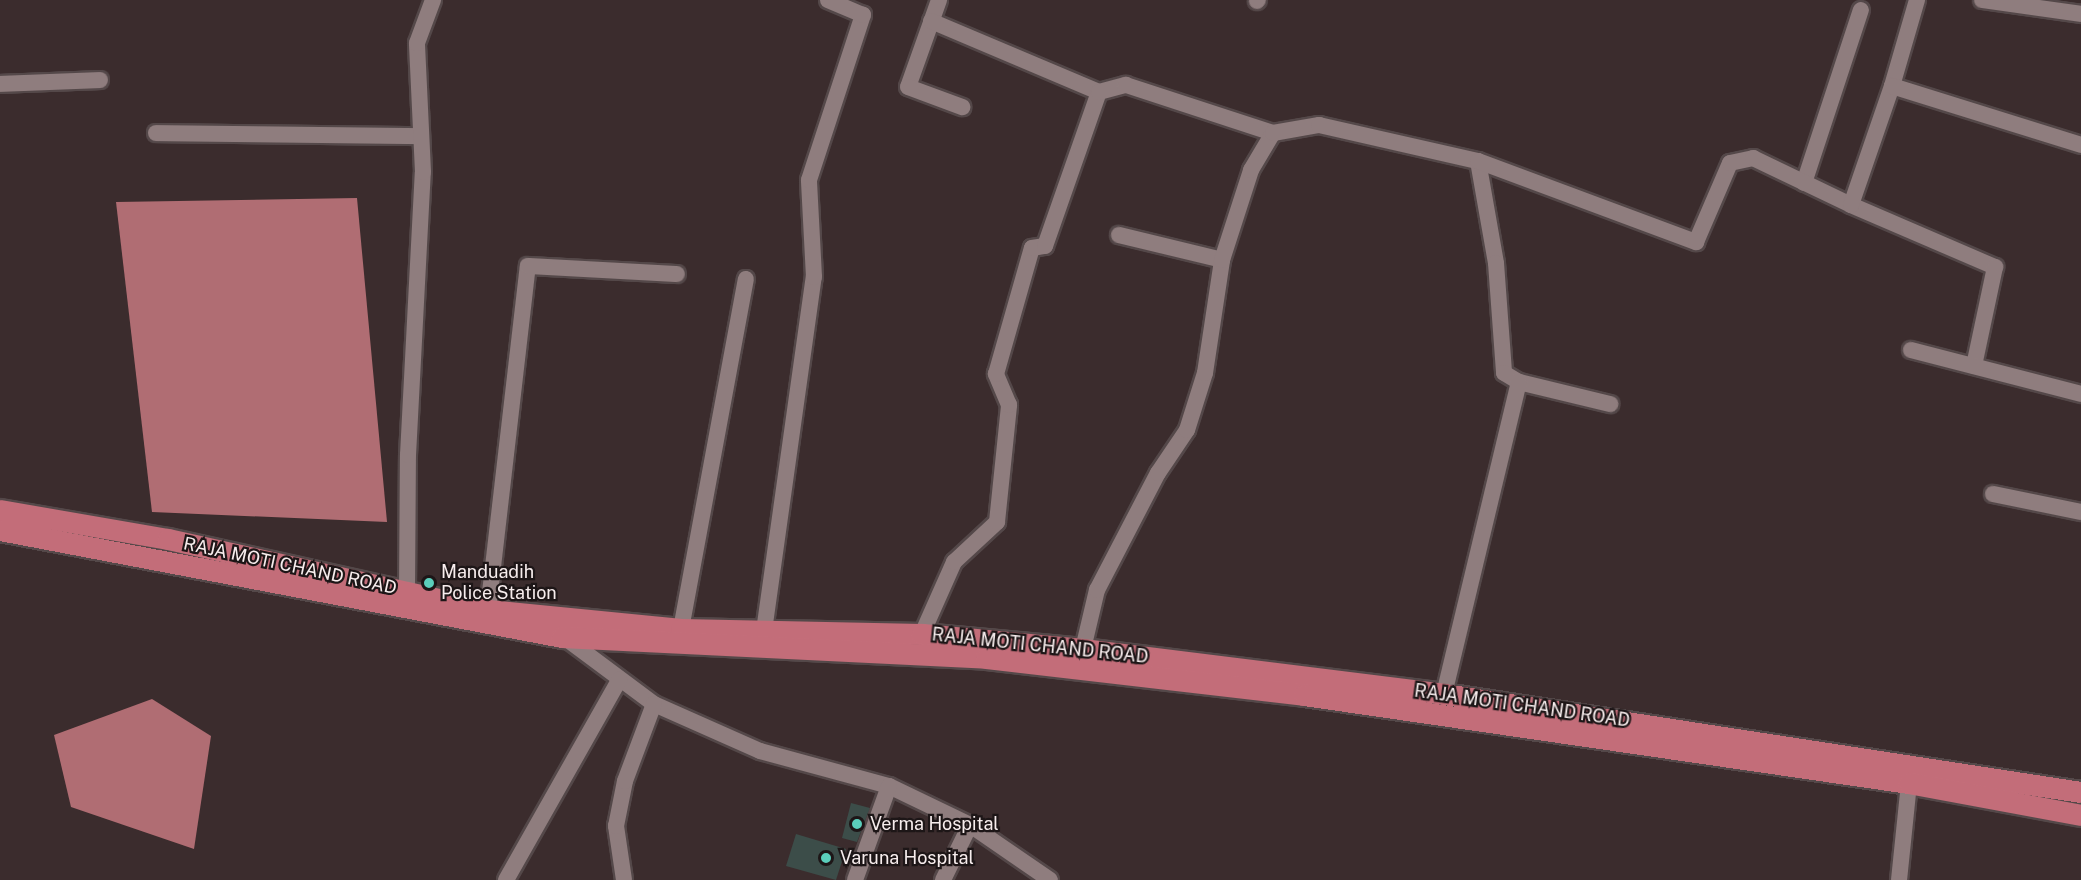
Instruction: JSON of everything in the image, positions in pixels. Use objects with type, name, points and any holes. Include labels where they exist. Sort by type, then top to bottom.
[{"type":"main road","name":"RAJA MOTI CHAND ROAD","points":[[0,510],[179,542],[488,610],[681,629],[922,633],[1083,649],[1444,694],[2081,792]]},
{"type":"main road","points":[[0,530],[562,637],[986,658],[1304,694],[1909,783],[2081,815]]},
{"type":"street","points":[[407,591],[420,136],[417,43],[433,0]]},
{"type":"street","points":[[764,632],[814,277],[808,180],[863,15],[828,0]]},
{"type":"street","points":[[939,0],[908,87],[962,107]]},
{"type":"street","points":[[1851,205],[1892,86],[1917,0]]},
{"type":"street","points":[[1982,0],[2015,2],[2081,14]]},
{"type":"street","points":[[1804,183],[1861,10]]},
{"type":"street","points":[[931,21],[1099,92],[1126,85],[1273,133],[1320,125],[1478,161],[1683,242],[1700,237],[1730,163],[1753,158],[1851,205],[1995,267],[1974,366]]},
{"type":"street","points":[[0,84],[100,80]]},
{"type":"street","points":[[1892,86],[2081,145]]},
{"type":"street","points":[[922,633],[954,562],[997,522],[1009,405],[996,374],[1032,248],[1045,246],[1099,92]]},
{"type":"street","points":[[156,132],[420,136]]},
{"type":"street","points":[[1083,649],[1097,590],[1158,472],[1187,430],[1205,373],[1222,260],[1251,170],[1273,133]]},
{"type":"street","points":[[1478,161],[1496,263],[1500,364],[1518,382],[1610,404]]},
{"type":"street","points":[[1119,235],[1222,260]]},
{"type":"street","points":[[488,610],[528,266],[677,274]]},
{"type":"street","points":[[681,629],[746,279]]},
{"type":"street","points":[[1911,350],[2081,394]]},
{"type":"street","points":[[1444,694],[1518,382]]},
{"type":"street","points":[[1993,494],[2081,512]]},
{"type":"street","points":[[548,616],[562,637],[654,704],[760,751],[889,786],[970,825],[1050,880]]},
{"type":"street","points":[[506,880],[619,680]]},
{"type":"street","points":[[624,880],[616,826],[626,781],[654,704]]},
{"type":"street","points":[[1899,880],[1909,783]]},
{"type":"street","points":[[855,880],[889,786]]},
{"type":"street","points":[[943,880],[970,825]]},
{"type":"shaded area","points":[[357,198],[387,522],[152,512],[116,202]]},
{"type":"shaded area","points":[[152,699],[211,736],[194,849],[71,807],[54,735]]},
{"type":"building","points":[[851,803],[870,808],[857,842],[842,838]]},
{"type":"building","points":[[796,834],[846,849],[836,880],[786,866]]},
{"type":"place","name":"Manduadih Police Station","points":[[429,583]]},
{"type":"place","name":"Verma Hospital","points":[[857,824]]},
{"type":"place","name":"Varuna Hospital","points":[[826,858]]}]
